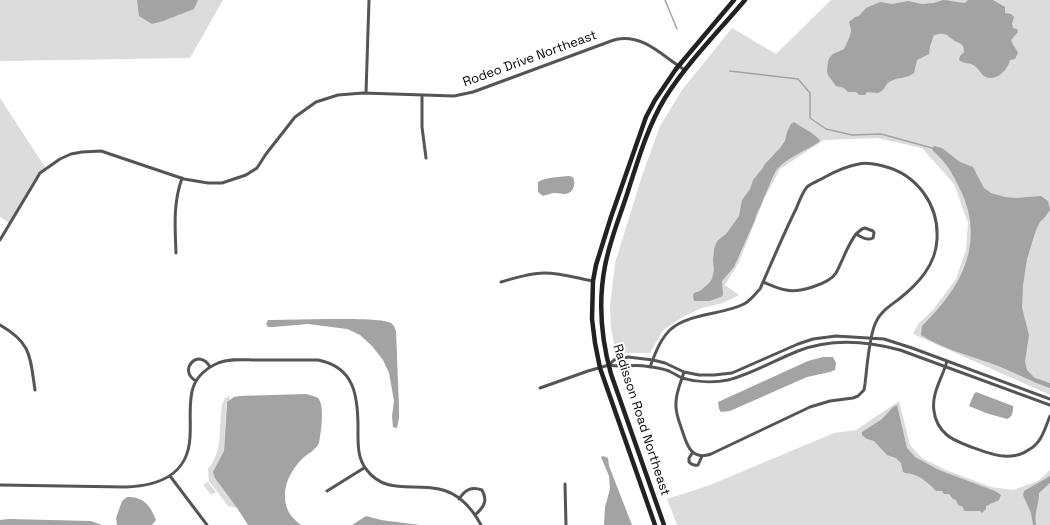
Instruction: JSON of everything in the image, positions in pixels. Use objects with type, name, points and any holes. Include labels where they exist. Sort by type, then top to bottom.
[{"type":"main road","name":"Radisson Road Northeast","points":[[655,525],[600,368],[592,319],[593,281],[596,265],[610,219],[646,116],[678,66],[734,0]]},
{"type":"main road","name":"Radisson Road Northeast","points":[[664,525],[609,365],[602,334],[601,318],[601,294],[605,264],[651,124],[664,99],[686,70],[745,0]]},
{"type":"street","points":[[366,93],[369,0]]},
{"type":"street","name":"Rodeo Drive Northeast","points":[[0,240],[40,173],[60,159],[72,154],[82,152],[101,152],[182,178],[208,183],[222,183],[246,176],[257,168],[295,117],[316,102],[338,95],[366,93],[454,96],[473,92],[619,39],[633,39],[642,41],[654,47],[678,66],[686,70]]},
{"type":"street","points":[[422,96],[422,127],[426,158]]},
{"type":"street","points":[[650,367],[652,360],[665,336],[672,328],[704,315],[744,304],[760,289],[804,191],[808,187],[847,166],[860,163],[872,163],[893,168],[904,174],[916,183],[926,195],[932,207],[937,228],[935,251],[923,276],[910,290],[881,314],[875,322],[864,390],[858,396],[818,404],[711,454],[702,456],[693,452],[687,445],[676,414],[676,395],[684,372]]},
{"type":"street","points":[[176,254],[174,214],[177,193],[182,178]]},
{"type":"street","points":[[763,282],[779,289],[792,291],[832,279],[856,234],[865,228],[873,231],[874,236],[870,240],[856,234]]},
{"type":"street","points":[[501,282],[527,275],[544,273],[593,281]]},
{"type":"street","points":[[0,325],[21,340],[29,352],[35,390]]},
{"type":"street","points":[[540,388],[609,365],[614,360],[628,357],[665,363],[684,372],[699,375],[732,373],[798,344],[813,339],[836,336],[884,339],[1050,399]]},
{"type":"street","points":[[609,365],[616,367],[637,365],[650,367],[667,370],[682,378],[711,382],[727,380],[799,350],[848,342],[871,344],[900,350],[1050,405]]},
{"type":"street","points":[[196,381],[190,377],[189,373],[189,365],[192,362],[199,359],[204,360],[210,367]]},
{"type":"street","points":[[0,485],[139,486],[156,483],[170,476],[181,464],[190,443],[191,392],[196,381],[210,367],[222,362],[233,360],[318,360],[333,365],[344,373],[352,385],[356,396],[358,448],[364,468],[375,478],[387,485],[440,489],[466,504],[481,525]]},
{"type":"street","points":[[947,361],[935,393],[934,413],[943,430],[957,441],[997,455],[1020,455],[1030,449],[1039,440],[1050,416]]},
{"type":"street","points":[[693,452],[689,458],[691,465],[695,466],[698,464],[702,456]]},
{"type":"street","points":[[327,491],[364,468]]},
{"type":"street","points":[[170,476],[207,525]]},
{"type":"street","points":[[565,484],[566,525]]},
{"type":"street","points":[[459,499],[471,488],[482,490],[485,496],[484,505],[475,515]]},
{"type":"shaded area","points":[[0,0],[223,0],[190,58],[0,61]]},
{"type":"shaded area","points":[[137,0],[198,0],[194,9],[152,24],[139,16]]},
{"type":"shaded area","points":[[831,0],[1050,0],[1050,395],[913,334],[918,324],[933,310],[956,279],[966,250],[968,223],[954,184],[922,148],[877,138],[824,140],[780,169],[764,199],[739,262],[725,285],[739,295],[723,303],[702,308],[683,317],[663,330],[650,353],[616,353],[611,329],[610,307],[615,263],[642,176],[660,126],[682,90],[732,28],[776,54]]},
{"type":"shaded area","points":[[943,0],[965,3],[968,0],[993,0],[1005,7],[1005,13],[1011,14],[1014,17],[1012,24],[1013,28],[1017,29],[1018,32],[1011,40],[1018,53],[1015,59],[1010,60],[1007,68],[997,77],[988,78],[984,76],[975,66],[959,60],[960,56],[964,52],[963,46],[942,34],[934,35],[929,54],[917,60],[914,73],[889,82],[882,91],[878,93],[867,92],[865,95],[859,95],[856,92],[848,92],[844,88],[836,86],[828,75],[828,61],[830,57],[844,49],[850,36],[851,30],[849,22],[855,17],[859,16],[866,8],[880,2],[892,4],[908,1],[922,4],[934,3]]},
{"type":"shaded area","points":[[0,98],[45,167],[34,180],[9,223],[0,217]]},
{"type":"shaded area","points":[[794,122],[814,135],[820,140],[819,142],[781,165],[777,169],[734,267],[722,281],[723,295],[709,301],[694,301],[694,293],[700,291],[712,279],[714,270],[714,249],[717,241],[726,234],[739,216],[742,200],[750,189],[753,180],[785,141],[787,132],[791,124]]},
{"type":"shaded area","points":[[934,146],[942,148],[960,162],[973,167],[984,188],[991,193],[1016,198],[1041,196],[1048,201],[1050,210],[1040,222],[1036,230],[1027,259],[1023,285],[1022,308],[1029,335],[1025,361],[1027,370],[1035,378],[1050,383],[1050,388],[998,366],[945,347],[921,335],[922,326],[948,297],[965,266],[971,231],[968,212],[962,193],[947,166],[933,151],[932,148]]},
{"type":"shaded area","points":[[573,177],[574,182],[574,188],[570,192],[565,194],[554,193],[543,196],[538,192],[538,182],[549,178]]},
{"type":"shaded area","points":[[268,320],[380,320],[387,321],[394,326],[396,331],[399,407],[397,428],[393,427],[392,416],[394,401],[389,373],[383,360],[372,346],[360,335],[347,329],[308,324],[268,327],[266,324]]},
{"type":"shaded area","points":[[823,357],[833,357],[836,363],[835,370],[807,377],[730,411],[721,412],[719,409],[718,402],[808,361]]},
{"type":"shaded area","points":[[976,392],[1013,406],[1012,415],[1007,419],[969,406]]},
{"type":"shaded area","points":[[306,394],[317,397],[320,402],[322,419],[319,443],[314,450],[301,460],[293,470],[287,482],[285,495],[288,511],[301,525],[248,525],[215,478],[213,472],[224,451],[227,402],[234,397],[239,396]]},
{"type":"shaded area","points":[[229,396],[230,400],[227,402],[226,406],[224,451],[214,474],[237,508],[228,506],[209,481],[208,469],[216,454],[220,438],[222,405],[225,398]]},
{"type":"shaded area","points":[[899,401],[910,445],[922,458],[946,470],[991,487],[1013,490],[1038,481],[1050,470],[1050,525],[677,525],[667,499],[710,485],[834,433],[856,430]]},
{"type":"shaded area","points":[[897,405],[907,448],[915,457],[939,470],[995,491],[1001,495],[999,500],[986,506],[986,509],[982,513],[980,511],[964,511],[963,507],[958,505],[956,500],[949,494],[944,494],[942,491],[936,491],[922,479],[912,474],[903,472],[901,463],[896,458],[887,455],[874,441],[867,439],[862,435],[862,432],[882,419],[893,407]]},
{"type":"shaded area","points":[[603,456],[608,458],[609,466],[632,525],[604,525],[605,507],[610,489],[609,476],[601,457]]},
{"type":"shaded area","points":[[1050,476],[1050,483],[1039,493],[1036,525],[1033,525],[1031,513],[1023,495],[1024,491]]},
{"type":"shaded area","points":[[208,482],[216,492],[211,495],[203,484]]},
{"type":"shaded area","points":[[127,497],[138,498],[149,506],[156,520],[152,525],[117,525],[116,518],[122,501]]},
{"type":"shaded area","points":[[366,516],[381,520],[420,525],[352,525]]},
{"type":"shaded area","points":[[0,520],[91,521],[102,525],[0,525]]},
{"type":"waterway","points":[[665,0],[677,29]]},
{"type":"waterway","points":[[730,71],[798,79],[810,93],[810,118],[826,129],[852,135],[881,134],[932,148]]}]
